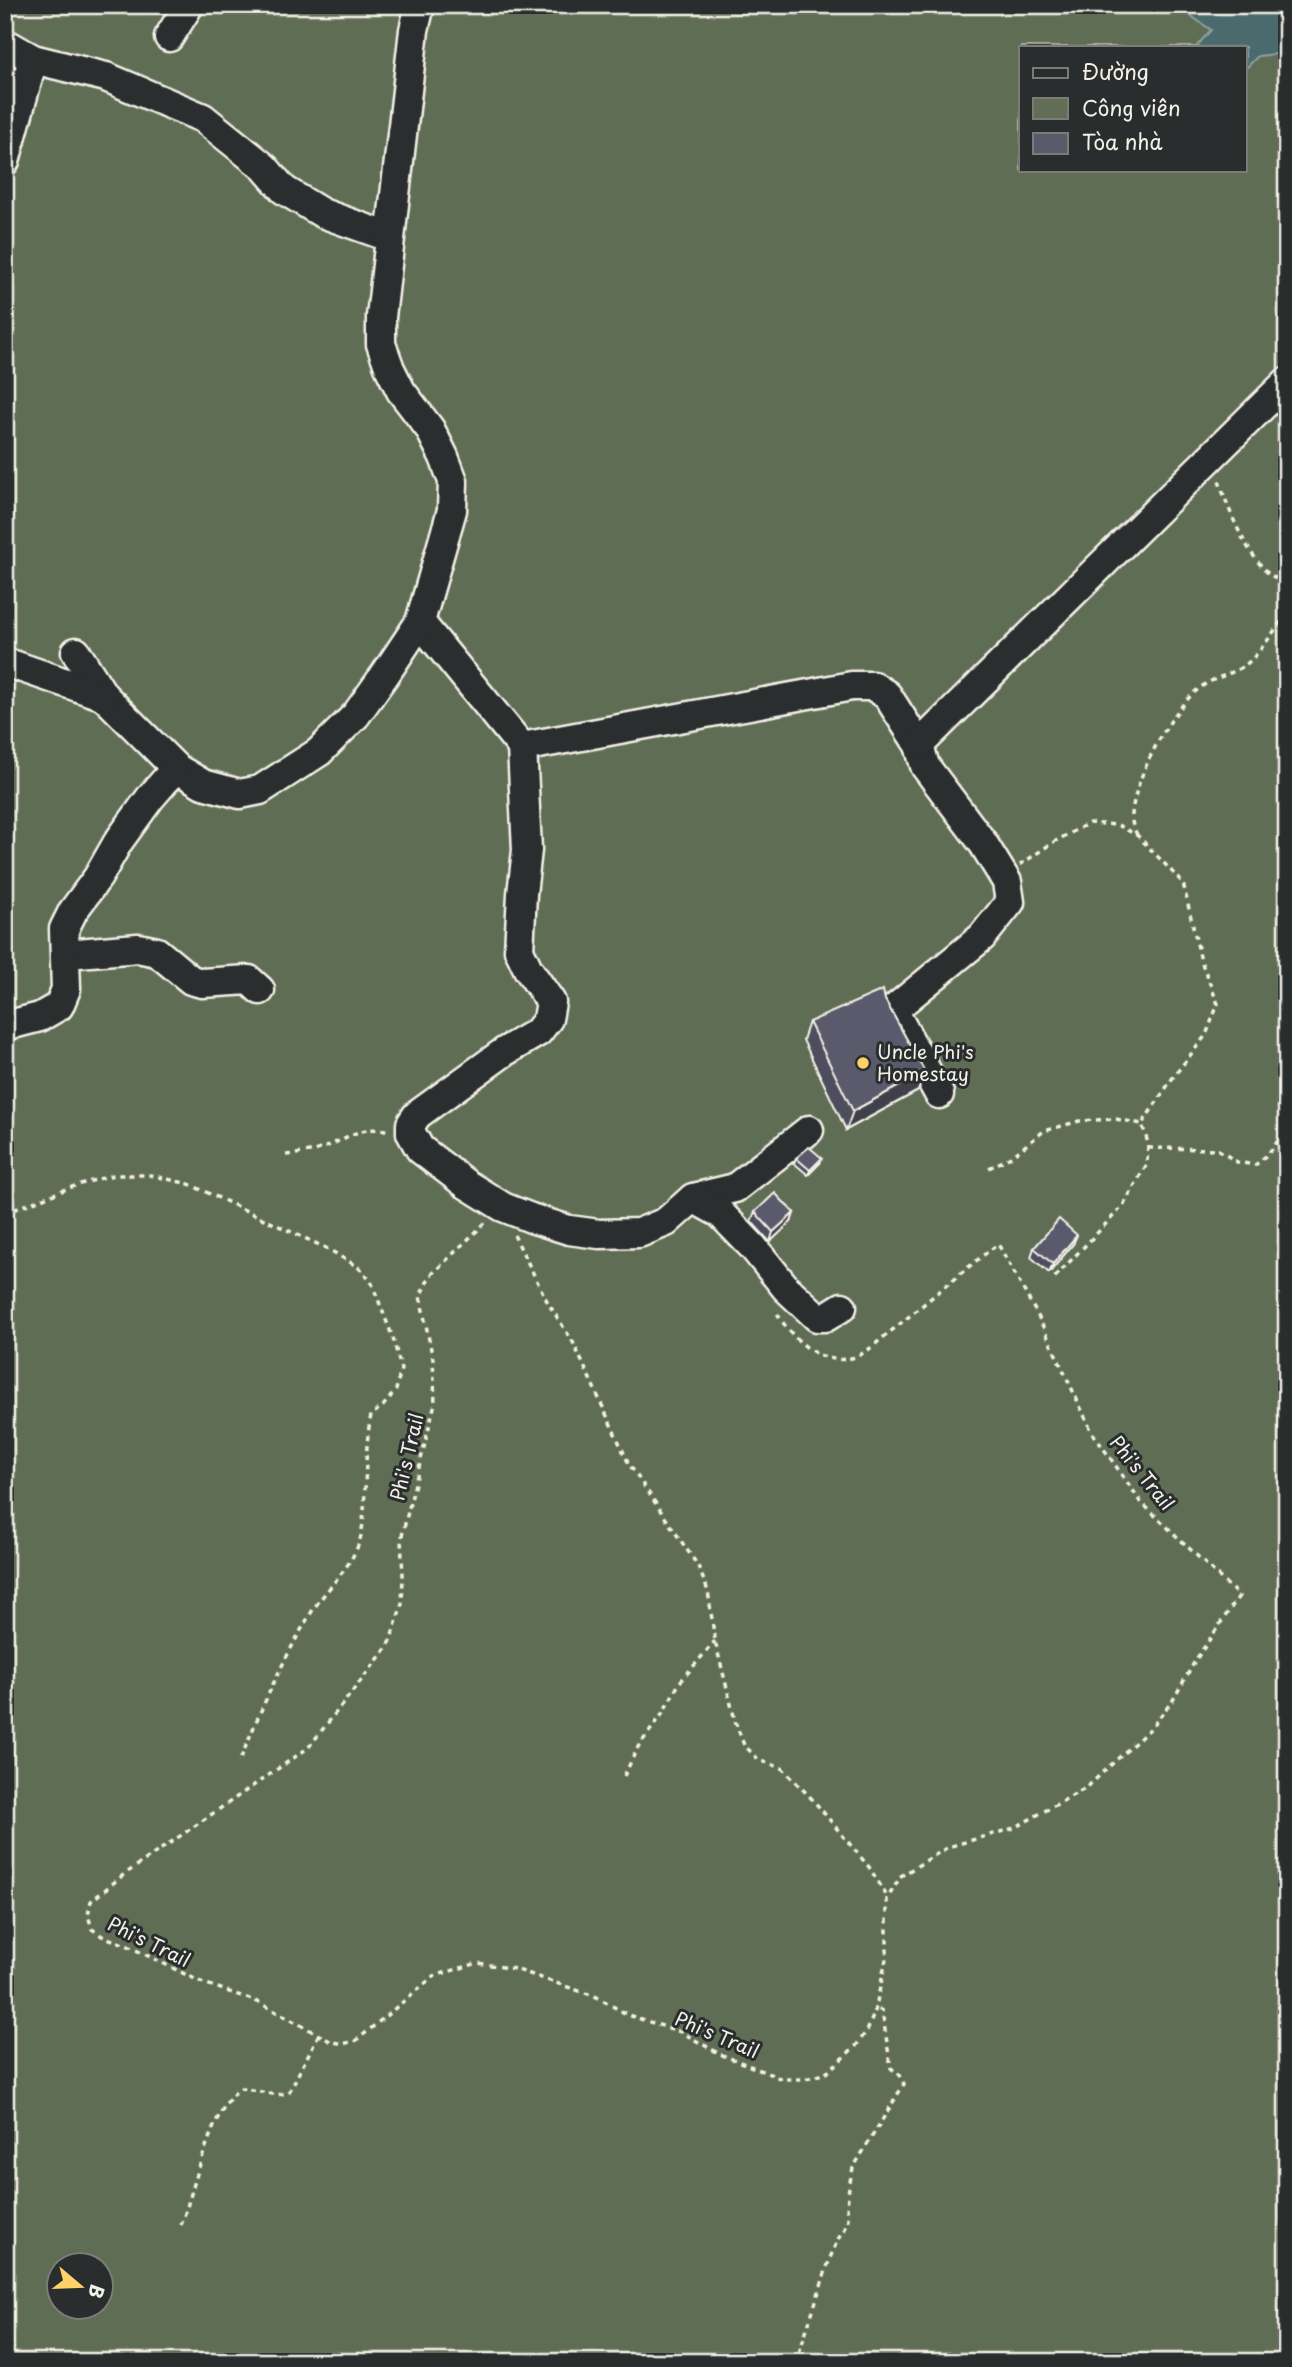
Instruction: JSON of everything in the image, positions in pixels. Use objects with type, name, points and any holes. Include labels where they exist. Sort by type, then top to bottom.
[{"type":"street","points":[[169,37],[189,5]]},
{"type":"street","points":[[76,652],[104,696],[176,768],[203,784],[240,794],[260,790],[319,752],[356,715],[420,622],[452,510],[453,481],[430,429],[401,391],[390,369],[382,344],[381,317],[388,237],[414,30],[420,5]]},
{"type":"street","points":[[5,43],[33,59],[106,77],[203,118],[264,167],[284,190],[322,213],[388,237]]},
{"type":"street","points":[[5,161],[33,59]]},
{"type":"street","points":[[919,745],[1287,382]]},
{"type":"street","points":[[420,622],[522,747],[527,850],[519,950],[528,969],[551,1002],[548,1018],[538,1032],[504,1052],[417,1115],[411,1124],[411,1133],[421,1149],[503,1207],[569,1230],[599,1234],[639,1233],[666,1222],[693,1198],[735,1188],[809,1130]]},
{"type":"street","points":[[5,662],[104,696]]},
{"type":"street","points":[[522,747],[863,686],[873,686],[887,695],[919,745],[925,766],[983,843],[1007,882],[1010,902],[982,937],[893,1010],[939,1094]]},
{"type":"street","points":[[5,1026],[40,1017],[59,1006],[66,989],[64,929],[73,911],[150,797],[176,768]]},
{"type":"street","points":[[66,954],[138,948],[158,952],[191,980],[212,984],[248,980],[260,990]]},
{"type":"street","points":[[693,1198],[720,1213],[753,1247],[786,1288],[817,1317],[826,1317],[842,1307]]},
{"type":"path","points":[[1201,466],[1219,481],[1230,513],[1246,543],[1269,574],[1287,584]]},
{"type":"path","points":[[1138,836],[1132,822],[1134,803],[1158,740],[1184,704],[1203,686],[1251,660],[1287,613]]},
{"type":"path","points":[[1000,872],[1018,866],[1089,823],[1118,825],[1138,836],[1183,883],[1201,961],[1218,1004],[1206,1035],[1142,1124],[1148,1148],[1147,1164],[1124,1206],[1054,1278]]},
{"type":"path","points":[[1148,1148],[1217,1149],[1237,1162],[1255,1166],[1268,1156],[1279,1142],[1287,1112]]},
{"type":"path","points":[[989,1168],[1011,1157],[1044,1131],[1079,1121],[1116,1119],[1142,1124]]},
{"type":"path","points":[[286,1155],[316,1151],[358,1131],[380,1128],[400,1133],[415,1141]]},
{"type":"path","points":[[5,1213],[77,1185],[113,1175],[150,1175],[189,1184],[240,1206],[328,1249],[358,1267],[371,1281],[393,1338],[401,1369],[397,1390],[371,1415],[367,1434],[362,1527],[358,1547],[341,1576],[323,1595],[294,1642],[265,1698],[239,1763]]},
{"type":"path","points":[[503,1207],[519,1248],[548,1303],[573,1342],[629,1464],[698,1566],[708,1591],[715,1641],[744,1745],[758,1760],[782,1768],[869,1867],[888,1898]]},
{"type":"path","name":"Phi's Trail","points":[[503,1207],[430,1276],[420,1296],[433,1359],[435,1403],[401,1540],[402,1604],[389,1645],[309,1748],[122,1876],[92,1901],[88,1915],[92,1930],[102,1936],[127,1945],[201,1982],[258,2002],[330,2041],[343,2043],[357,2040],[434,1976],[478,1964],[514,1969],[597,1997],[628,2015],[681,2032],[720,2054],[782,2079],[806,2079],[826,2073],[856,2046],[868,2029],[876,2008],[887,1955],[888,1898],[901,1876],[948,1847],[1014,1828],[1096,1780],[1151,1728],[1239,1596],[1142,1502],[1091,1432],[1038,1316],[998,1244],[855,1357],[840,1358],[814,1352],[796,1340],[774,1307]]},
{"type":"path","points":[[624,1776],[638,1747],[661,1716],[680,1682],[715,1641]]},
{"type":"path","points":[[796,2362],[830,2258],[848,2219],[847,2206],[853,2168],[904,2084],[901,2075],[891,2068],[885,2022],[882,2011],[876,2008]]},
{"type":"path","points":[[181,2225],[210,2137],[232,2093],[241,2088],[278,2095],[289,2092],[319,2034]]},
{"type":"green space","points":[[5,5],[1287,5],[1287,2362],[5,2362]]},
{"type":"water","points":[[1188,5],[1287,5],[1287,53],[1258,56],[1246,68],[1246,46],[1197,46],[1211,30],[1184,11]]},
{"type":"building","name":"Uncle Phi's Homestay","points":[[883,990],[885,1000],[925,1072],[853,1111],[809,1022]]},
{"type":"building","points":[[809,1147],[822,1158],[810,1170],[796,1158]]},
{"type":"building","points":[[775,1193],[794,1213],[773,1232],[755,1212]]},
{"type":"building","points":[[1059,1219],[1077,1235],[1053,1264],[1034,1248]]},
{"type":"place","name":"Uncle Phi's Homestay","points":[[863,1063]]}]
